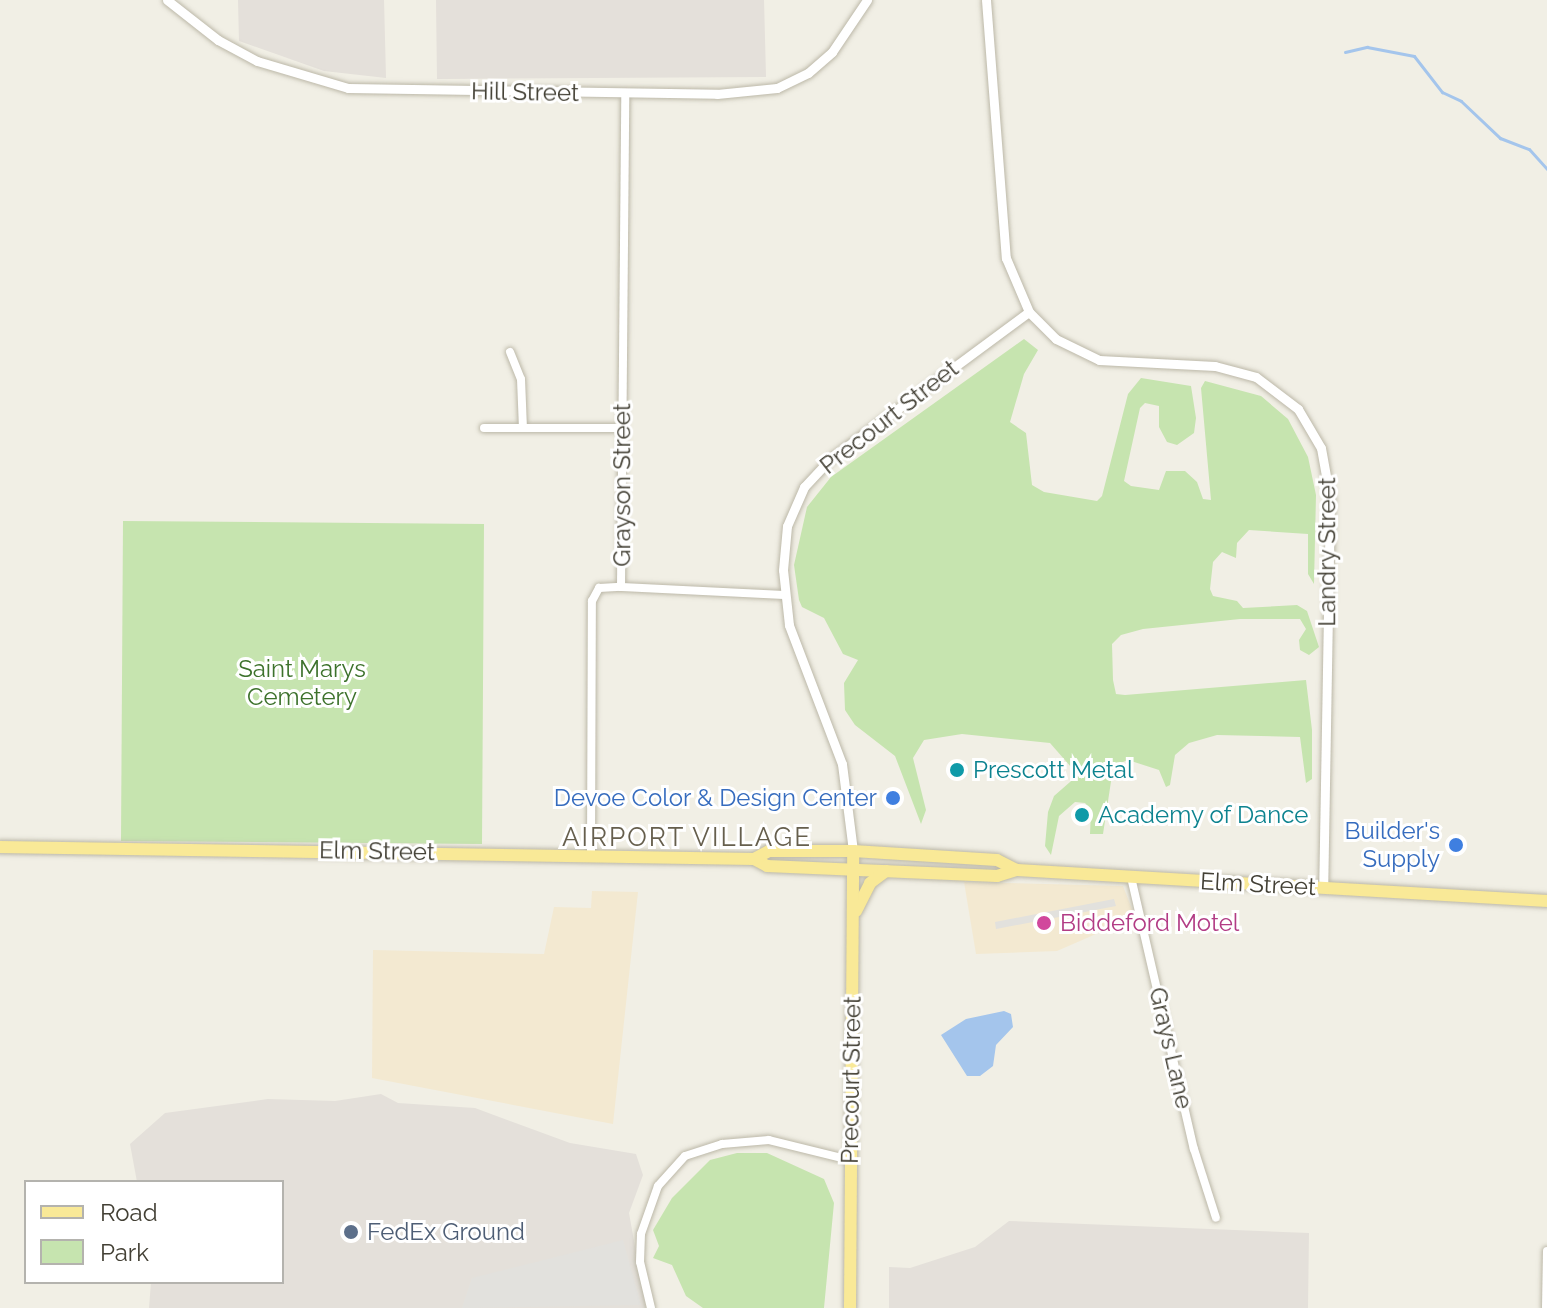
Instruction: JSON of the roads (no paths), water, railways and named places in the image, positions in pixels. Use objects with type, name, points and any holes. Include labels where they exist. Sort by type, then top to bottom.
[{"type":"main road","name":"Elm Street","points":[[0,847],[754,859],[767,866],[997,876],[1017,870],[1547,901]]},
{"type":"main road","name":"Elm Street","points":[[754,859],[769,851],[853,851],[997,860],[1017,870]]},
{"type":"main road","name":"Precourt Street","points":[[850,1308],[853,851]]},
{"type":"main road","points":[[853,917],[866,889],[886,871]]},
{"type":"street","name":"Hill Street","points":[[167,0],[237,51],[330,85],[390,91],[625,93],[747,92],[783,86],[826,59],[867,0]]},
{"type":"street","name":"Landry Street","points":[[986,0],[1006,258],[1029,312],[1056,339],[1099,360],[1215,366],[1256,377],[1290,401],[1315,434],[1327,468],[1330,498],[1323,887]]},
{"type":"street","name":"Grayson Street","points":[[591,855],[592,601],[599,588],[621,587],[625,93]]},
{"type":"street","name":"Precourt Street","points":[[853,851],[842,764],[795,650],[785,595],[785,534],[811,478],[1029,312]]},
{"type":"street","points":[[510,352],[521,379],[523,428]]},
{"type":"street","points":[[484,428],[622,428]]},
{"type":"street","points":[[621,587],[785,595]]},
{"type":"street","name":"Grays Lane","points":[[1131,877],[1194,1149],[1216,1218]]},
{"type":"street","points":[[651,1308],[640,1244],[658,1186],[673,1165],[695,1151],[748,1141],[786,1142],[850,1160]]},
{"type":"street","points":[[1546,1308],[1547,1251]]},
{"type":"water","points":[[1004,1011],[1011,1014],[1013,1027],[996,1045],[993,1066],[980,1076],[967,1076],[941,1035],[966,1019]]},
{"type":"waterway","points":[[1345,52],[1367,47],[1414,56],[1442,92],[1461,101],[1500,138],[1529,149],[1547,169]]},
{"type":"place","name":"Prescott Metal","points":[[957,770]]},
{"type":"place","name":"Devoe Color & Design Center","points":[[893,798]]},
{"type":"place","name":"Academy of Dance","points":[[1082,815]]},
{"type":"place","name":"Builder's Supply","points":[[1456,845]]},
{"type":"place","name":"Biddeford Motel","points":[[1044,923]]},
{"type":"place","name":"FedEx Ground","points":[[351,1232]]},
{"type":"district","name":"AIRPORT VILLAGE","points":[[687,838]]},
{"type":"park label","name":"Saint Marys Cemetery","points":[[302,683]]}]
